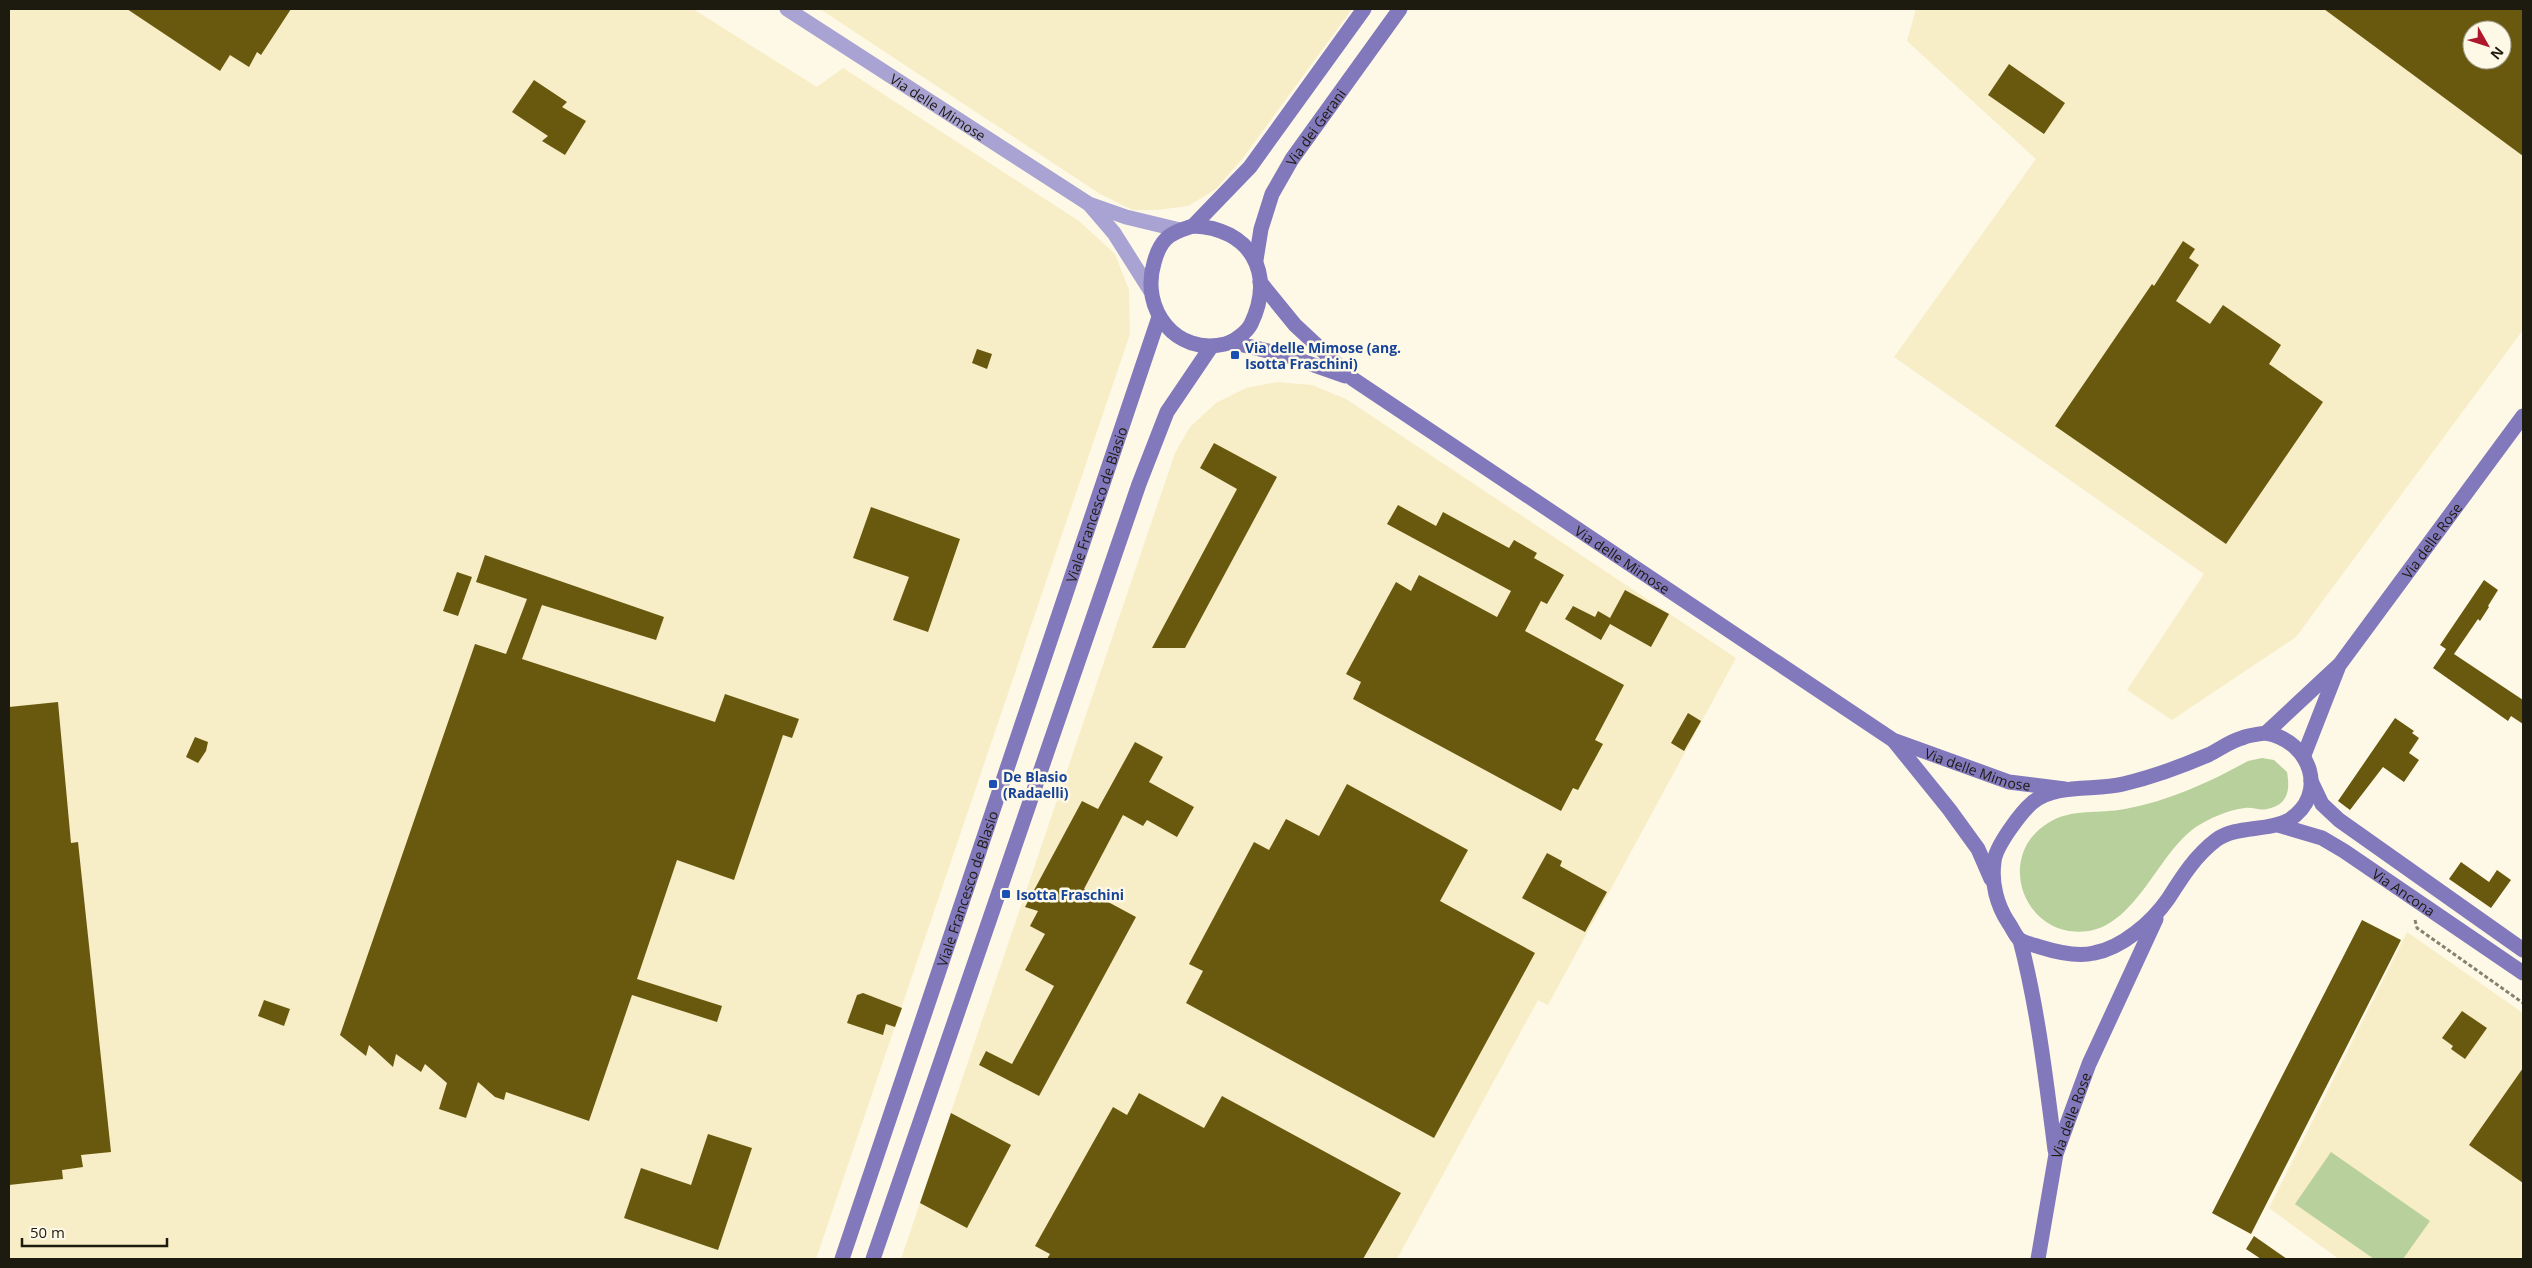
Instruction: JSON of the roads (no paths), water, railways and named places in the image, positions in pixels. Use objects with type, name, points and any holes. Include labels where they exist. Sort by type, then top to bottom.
[{"type":"street","name":"Via delle Mimose","points":[[787,9],[1089,204]]},
{"type":"street","points":[[1150,290],[1151,271],[1157,254],[1166,240],[1186,228],[1250,167],[1364,9]]},
{"type":"street","name":"Via dei Gerani","points":[[1256,260],[1261,229],[1272,194],[1292,159],[1400,9]]},
{"type":"street","points":[[1089,204],[1126,217],[1186,228],[1219,231],[1236,240],[1256,260],[1260,282],[1259,305],[1250,326],[1231,342],[1211,347],[1185,340],[1168,329],[1159,317],[1150,290],[1114,233],[1089,204]]},
{"type":"street","name":"Via delle Mimose","points":[[1260,282],[1295,325],[1352,379],[1893,740],[2009,782],[2066,789]]},
{"type":"street","name":"Viale Francesco de Blasio","points":[[842,1259],[1159,317]]},
{"type":"street","name":"Via delle Mimose","points":[[1231,342],[1288,356],[1352,379]]},
{"type":"street","points":[[873,1259],[1138,484],[1167,412],[1211,347]]},
{"type":"street","name":"Via delle Rose","points":[[2266,732],[2340,664],[2523,416]]},
{"type":"street","name":"Via delle Rose","points":[[2304,755],[2340,664]]},
{"type":"street","points":[[1994,886],[1994,859],[2012,827],[2034,802],[2066,789],[2121,785],[2166,772],[2240,738],[2266,732],[2288,739],[2304,755]]},
{"type":"street","name":"Via delle Mimose","points":[[1893,740],[1949,809],[1978,849],[1994,886]]},
{"type":"street","name":"Via Ancona","points":[[2304,755],[2311,781],[2322,804],[2339,820],[2523,950]]},
{"type":"street","points":[[2020,940],[2057,952],[2094,953],[2131,937],[2161,908],[2193,861],[2218,838],[2246,830],[2278,825],[2300,810],[2306,801],[2311,781]]},
{"type":"street","name":"Via Ancona","points":[[2278,825],[2322,838],[2523,973]]},
{"type":"street","name":"Via delle Rose","points":[[1994,886],[2001,912],[2020,940],[2029,974],[2041,1042],[2056,1154]]},
{"type":"street","name":"Via delle Rose","points":[[2056,1154],[2089,1064],[2161,908]]},
{"type":"street","points":[[2038,1259],[2056,1154]]},
{"type":"place","name":"Via delle Mimose (ang. Isotta Fraschini)","points":[[1235,355]]},
{"type":"place","name":"De Blasio (Radaelli)","points":[[993,784]]},
{"type":"place","name":"Isotta Fraschini","points":[[1006,894]]}]
